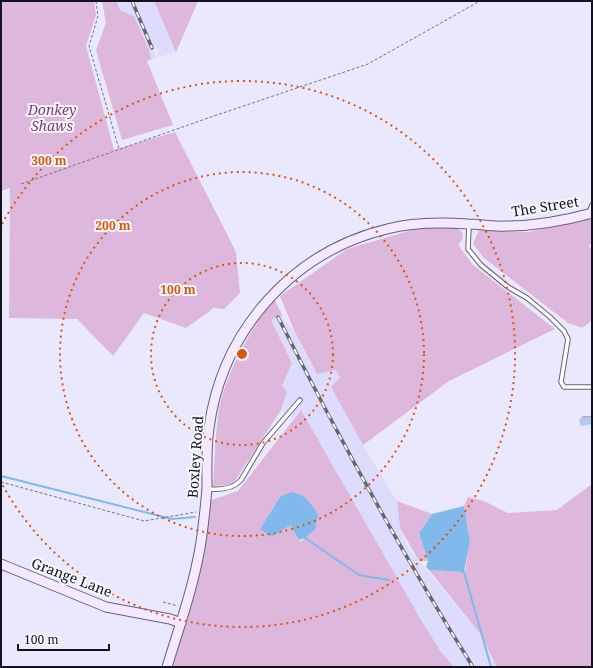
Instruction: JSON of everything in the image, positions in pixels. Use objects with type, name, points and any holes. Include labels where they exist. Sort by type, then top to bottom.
[{"type":"street","name":"The Street","points":[[503,226],[537,224],[591,210]]},
{"type":"street","name":"Boxley Road","points":[[167,667],[181,623],[197,563],[205,511],[209,427],[214,402],[222,376],[235,347],[249,323],[262,306],[280,287],[314,260],[360,236],[388,228],[407,225],[447,223],[503,226]]},
{"type":"street","name":"Grange Lane","points":[[1,564],[106,607],[170,619],[181,623]]},
{"type":"lane","points":[[469,224],[468,249],[481,264],[508,287],[527,298],[564,331],[568,339],[561,382],[564,386],[592,388]]},
{"type":"lane","points":[[207,489],[221,490],[237,484],[241,480],[263,443],[300,400]]},
{"type":"path","points":[[96,1],[98,16],[89,46],[119,149]]},
{"type":"path","points":[[21,184],[208,118],[368,64],[480,1]]},
{"type":"path","points":[[1,482],[144,521],[205,511]]},
{"type":"path","points":[[163,602],[185,608]]},
{"type":"shaded area","points":[[102,1],[198,1],[176,52],[159,57],[156,46],[152,48],[157,58],[102,75],[96,50],[106,23]]},
{"type":"shaded area","points":[[280,316],[294,330],[317,374],[336,370],[340,377],[363,445],[397,501],[400,528],[408,548],[481,635],[497,667],[454,667],[441,652],[413,607],[301,410],[293,419],[281,410],[287,392],[282,386],[292,363],[271,320]]},
{"type":"green space","name":"Donkey Shaws","points":[[3,1],[94,1],[96,15],[86,46],[114,150],[175,132],[236,252],[240,293],[224,309],[213,308],[186,328],[144,313],[113,356],[77,319],[9,318],[10,188],[1,191],[1,3]]},
{"type":"green space","points":[[102,1],[116,1],[121,11],[134,16],[149,50],[151,60],[147,61],[173,125],[122,140],[96,50],[106,23]]},
{"type":"green space","points":[[154,1],[198,1],[176,52]]},
{"type":"green space","points":[[592,216],[592,243],[588,246],[592,250],[592,320],[582,328],[568,323],[484,258],[473,244],[479,230],[529,232]]},
{"type":"green space","points":[[454,226],[462,232],[463,238],[458,245],[473,265],[555,329],[449,381],[363,445],[331,387],[340,377],[336,370],[317,374],[294,330],[280,296],[347,249],[415,229]]},
{"type":"green space","points":[[274,298],[283,317],[280,316],[271,320],[292,363],[282,386],[287,392],[281,410],[235,481],[227,485],[213,486],[219,409],[223,394],[241,350]]},
{"type":"green space","points":[[301,410],[421,620],[441,652],[454,667],[173,667],[209,501],[238,491]],"holes":[[[280,497],[315,530],[300,542],[290,525],[260,529]]]},
{"type":"green space","points":[[592,484],[592,667],[497,667],[481,635],[429,570],[465,572],[470,542],[464,506],[468,497],[484,501],[508,513],[557,510]]},
{"type":"green space","points":[[397,501],[432,514],[419,533],[428,561],[419,561],[400,528]]},
{"type":"water","points":[[292,492],[304,497],[318,515],[315,530],[305,538],[299,540],[290,525],[272,537],[260,529],[280,497]]},
{"type":"water","points":[[464,506],[470,542],[464,572],[429,570],[426,567],[428,561],[419,533],[432,514]]},
{"type":"building","points":[[592,417],[592,424],[581,426],[579,419]]},
{"type":"waterway","points":[[1,476],[172,519],[195,517]]},
{"type":"waterway","points":[[305,538],[359,575],[389,580]]},
{"type":"waterway","points":[[462,572],[464,572],[491,667]]},
{"type":"railway","points":[[132,1],[152,48]]},
{"type":"railway","points":[[278,317],[371,494],[473,667]]}]
